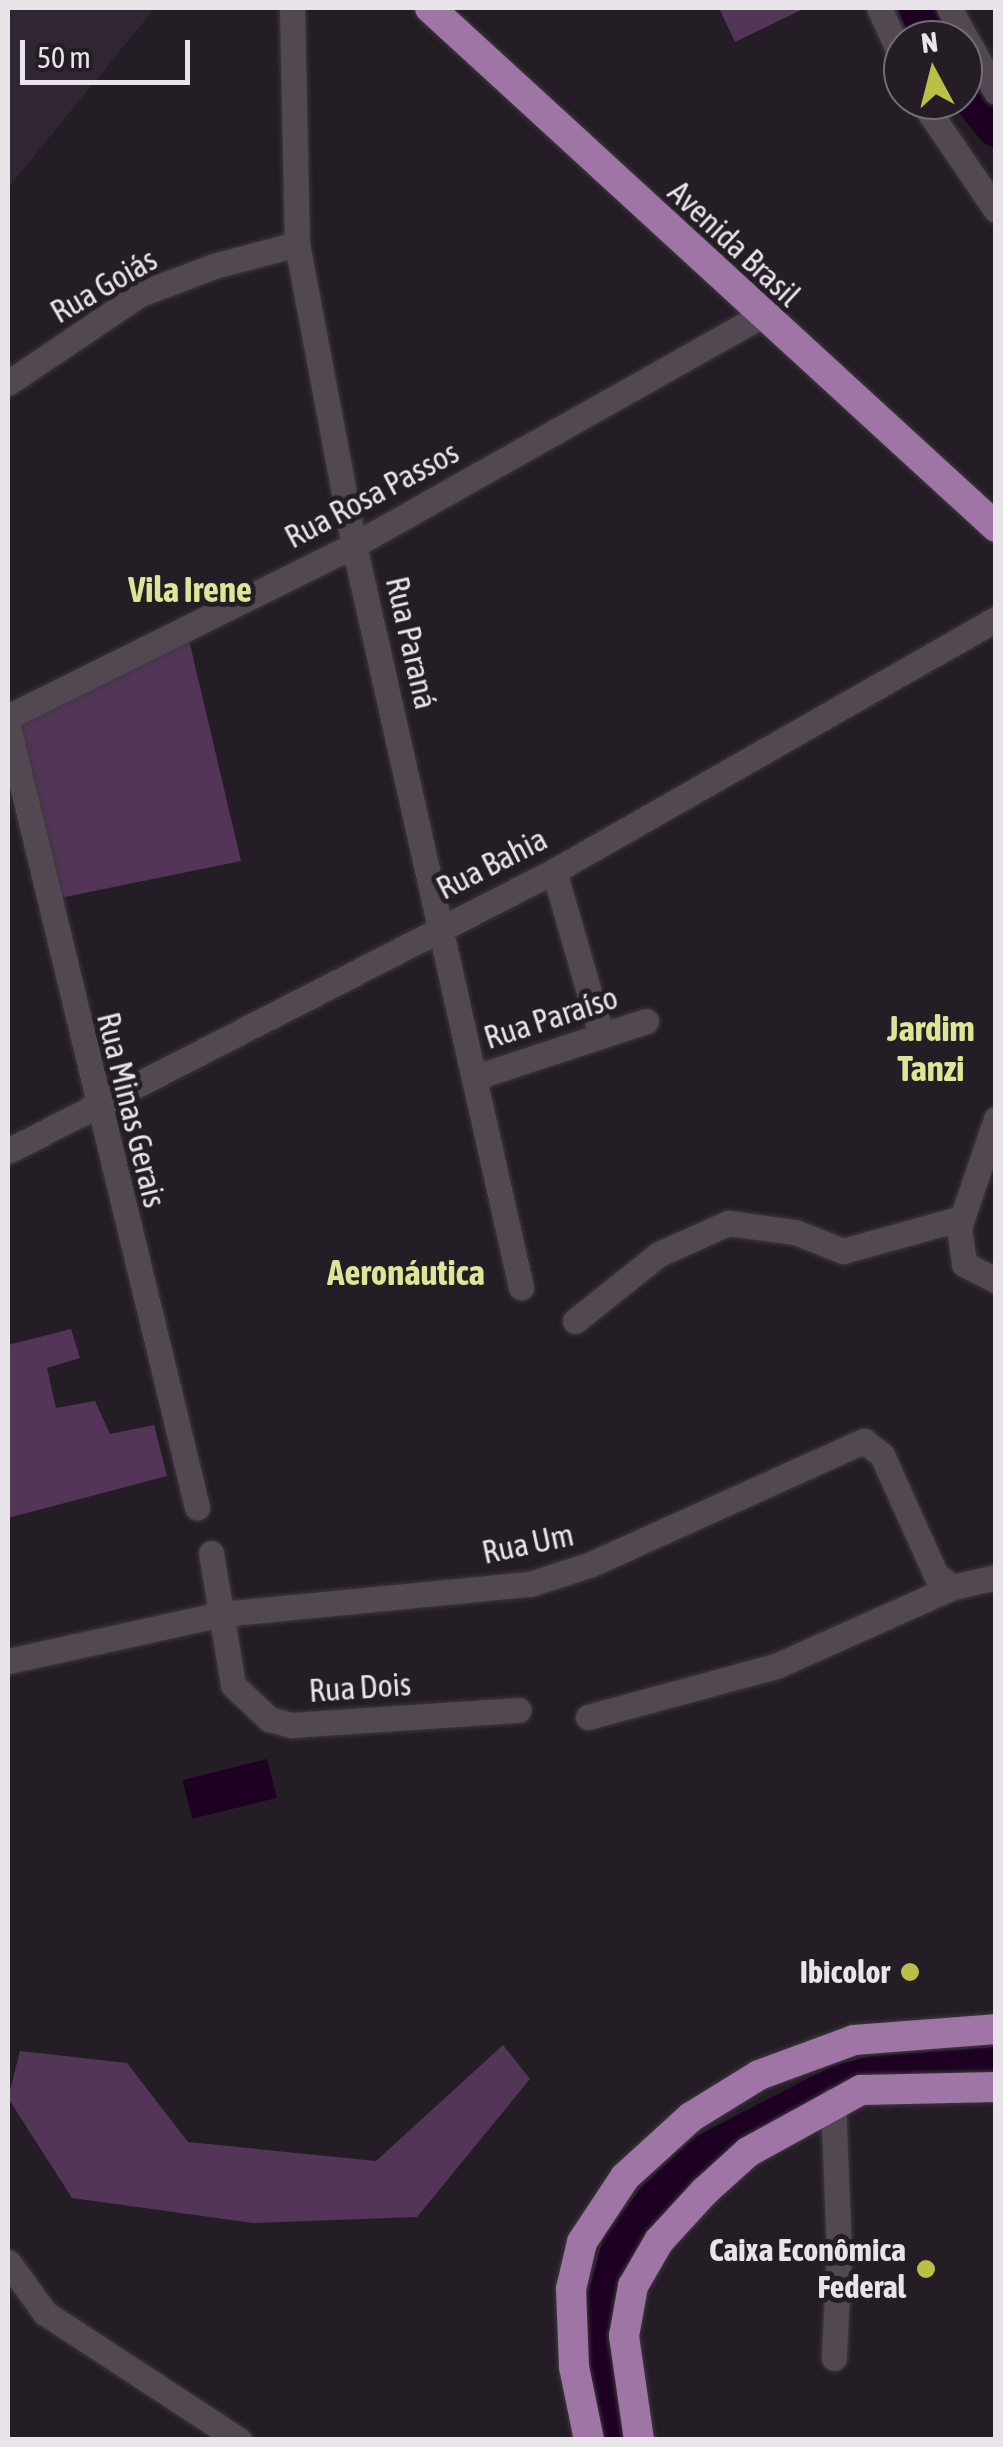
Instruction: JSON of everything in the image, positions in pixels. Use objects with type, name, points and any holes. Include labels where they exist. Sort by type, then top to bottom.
[{"type":"main road","name":"Avenida Brasil","points":[[430,8],[760,316],[996,527]]},
{"type":"main road","points":[[589,2440],[574,2367],[571,2289],[582,2242],[625,2177],[691,2117],[760,2075],[854,2040],[996,2029]]},
{"type":"main road","points":[[639,2440],[624,2336],[633,2286],[650,2256],[748,2152],[833,2101],[886,2085],[991,2093]]},
{"type":"street","name":"Rua Paraná","points":[[292,8],[297,244],[354,545],[444,924],[521,1287]]},
{"type":"street","points":[[949,8],[996,92]]},
{"type":"street","points":[[935,120],[996,210]]},
{"type":"street","name":"Rua Goiás","points":[[8,383],[140,294],[214,266],[297,244]]},
{"type":"street","name":"Rua Rosa Passos","points":[[8,717],[354,545],[760,316]]},
{"type":"street","name":"Rua Bahia","points":[[8,1150],[95,1102],[554,871],[996,619]]},
{"type":"street","name":"Rua Minas Gerais","points":[[8,727],[95,1102],[196,1507]]},
{"type":"street","points":[[554,871],[601,1034]]},
{"type":"street","name":"Rua Paraíso","points":[[476,1076],[646,1021]]},
{"type":"street","points":[[996,1120],[962,1218],[959,1248],[969,1269],[996,1280]]},
{"type":"street","points":[[576,1322],[659,1254],[728,1223],[795,1232],[842,1251],[962,1218]]},
{"type":"street","name":"Rua Um","points":[[8,1661],[222,1614],[530,1584],[589,1565],[864,1441],[882,1456],[936,1575],[954,1588]]},
{"type":"street","name":"Rua Dois","points":[[211,1554],[232,1686],[269,1719],[292,1725],[519,1710]]},
{"type":"street","points":[[588,1717],[776,1666],[954,1588],[996,1577]]},
{"type":"street","points":[[833,2101],[839,2250],[834,2358]]},
{"type":"street","points":[[8,2262],[45,2312],[239,2440]]},
{"type":"shaded area","points":[[8,8],[155,8],[8,188]]},
{"type":"shaded area","points":[[719,8],[805,8],[735,42]]},
{"type":"shaded area","points":[[189,640],[241,861],[55,899],[16,725]]},
{"type":"shaded area","points":[[71,1329],[80,1358],[47,1368],[56,1408],[95,1401],[110,1434],[154,1425],[167,1476],[8,1518],[8,1345]]},
{"type":"shaded area","points":[[267,1759],[277,1798],[192,1819],[183,1780]]},
{"type":"shaded area","points":[[503,2045],[530,2079],[417,2217],[253,2223],[72,2198],[8,2098],[20,2051],[127,2063],[188,2142],[376,2161]]},
{"type":"waterway","points":[[919,8],[924,20]]},
{"type":"waterway","points":[[983,111],[996,127]]},
{"type":"waterway","points":[[613,2440],[600,2349],[608,2297],[622,2246],[656,2201],[704,2155],[839,2085],[872,2076],[996,2067]]},
{"type":"place","name":"Ibicolor","points":[[910,1972]]},
{"type":"place","name":"Caixa Econômica Federal","points":[[926,2269]]},
{"type":"district","name":"Vila Irene","points":[[190,589]]},
{"type":"district","name":"Jardim Tanzi","points":[[931,1048]]},
{"type":"district","name":"Aeronáutica","points":[[406,1272]]}]
